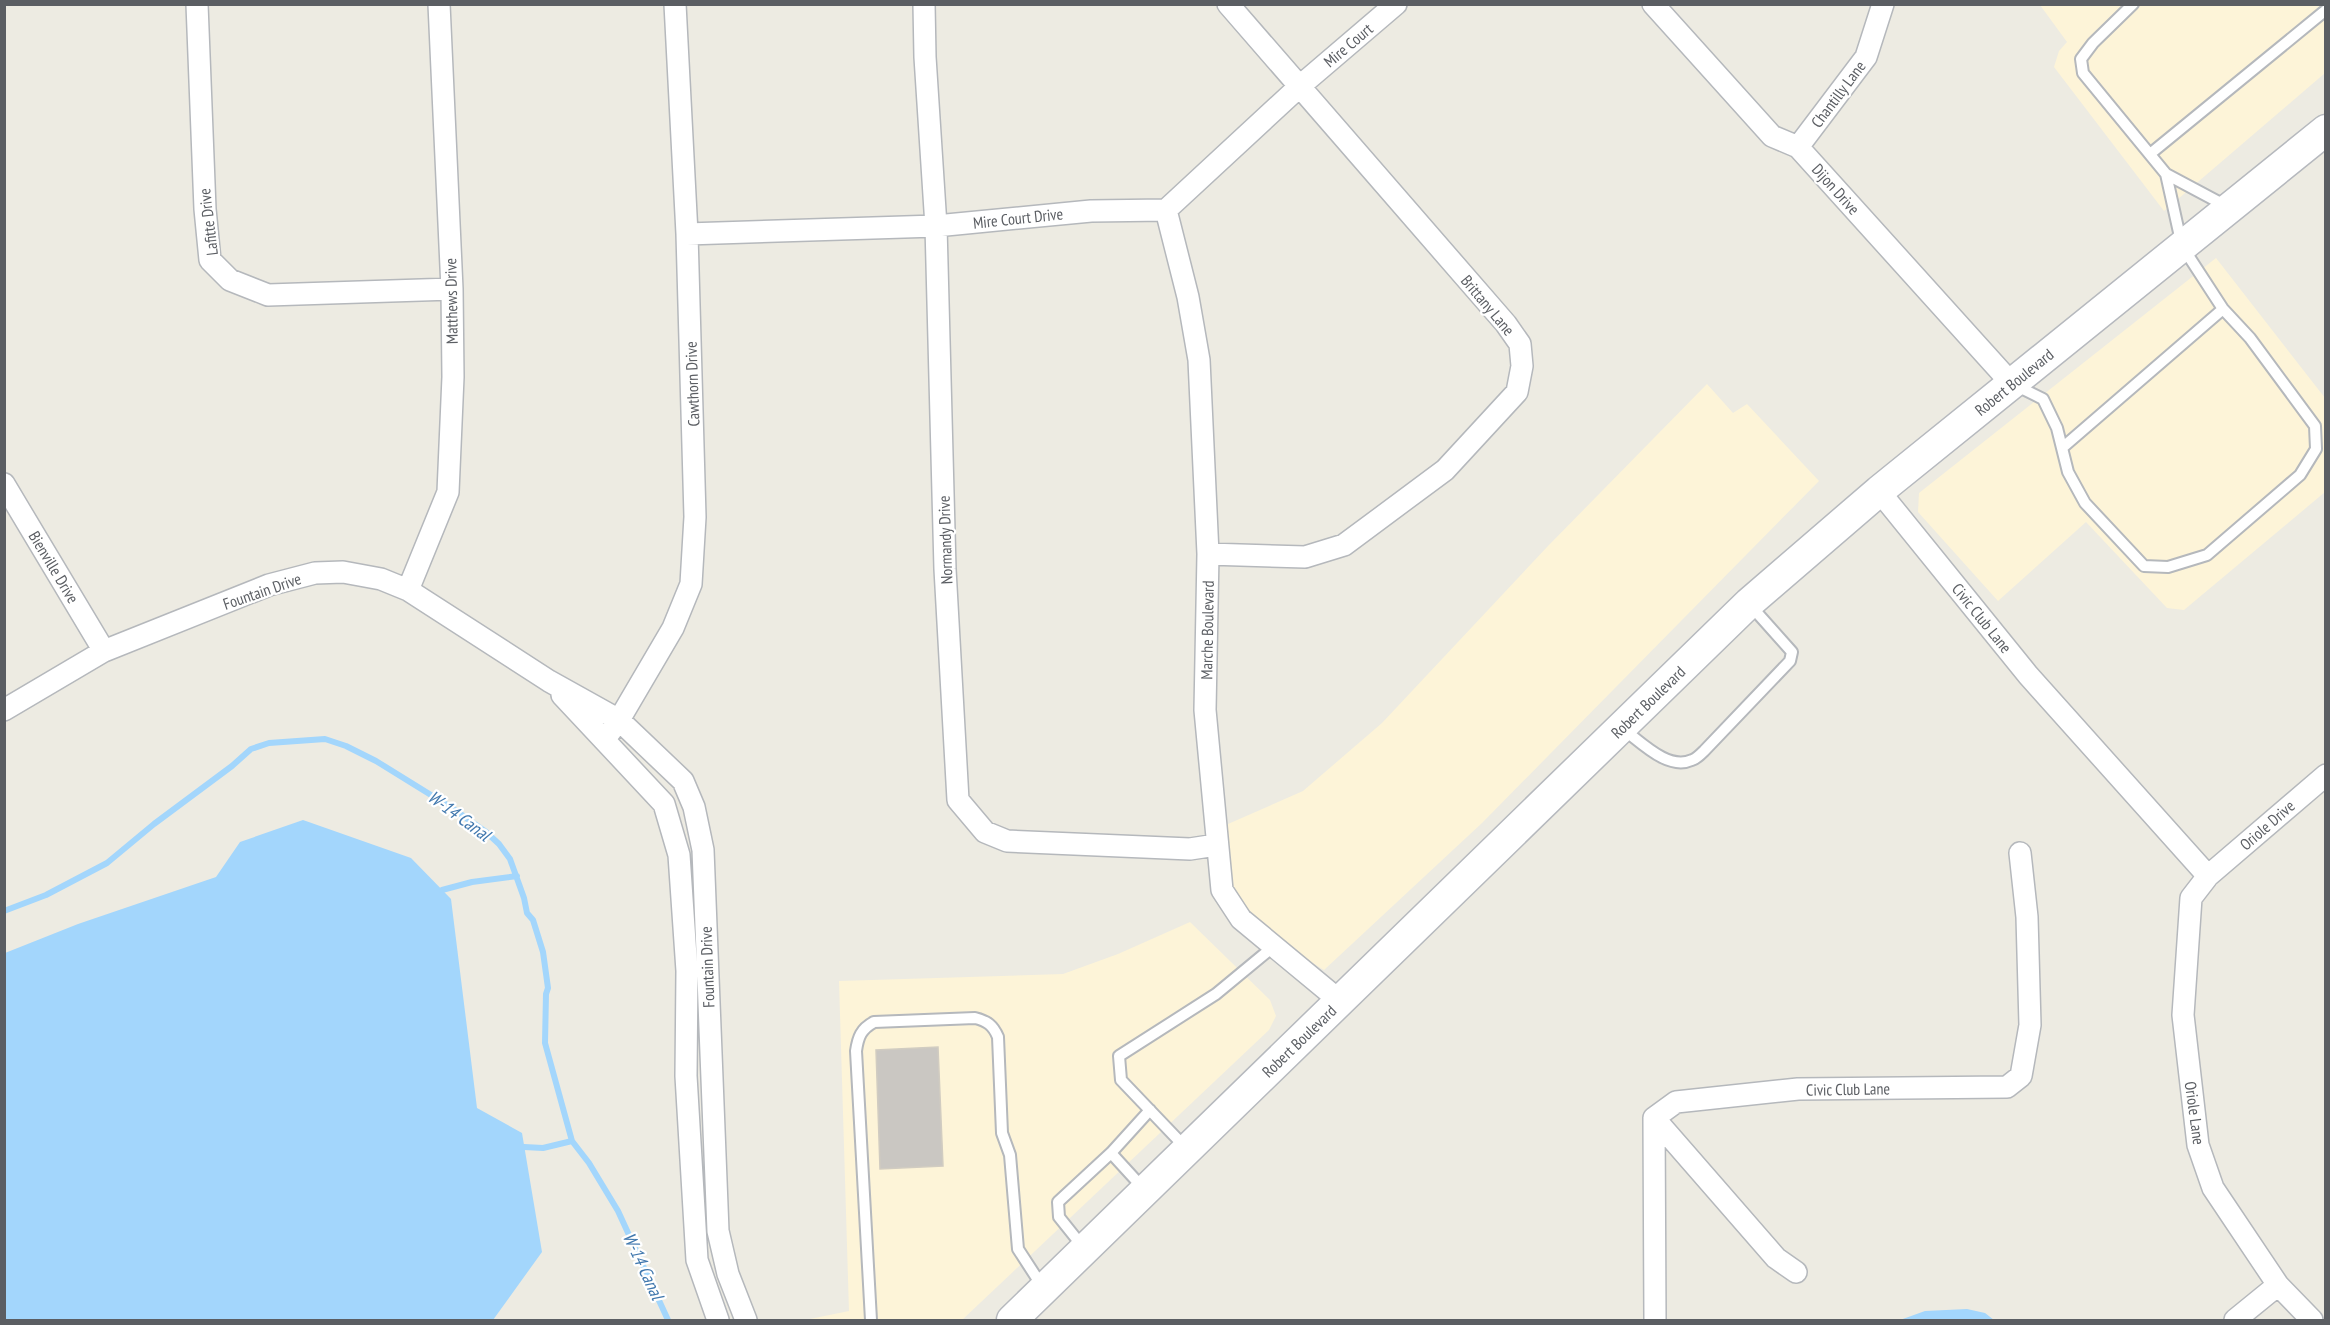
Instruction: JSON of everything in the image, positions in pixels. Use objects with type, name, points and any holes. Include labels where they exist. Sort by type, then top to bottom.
[{"type":"main road","name":"Robert Boulevard","points":[[1012,1320],[1749,603],[1880,491],[2325,130]]},
{"type":"street","name":"Lafitte Drive","points":[[196,4],[205,209],[210,260],[230,280],[268,295],[452,289]]},
{"type":"street","name":"Matthews Drive","points":[[408,590],[448,492],[453,376],[452,289],[439,4]]},
{"type":"street","name":"Cawthorn Drive","points":[[604,740],[619,720],[673,628],[691,584],[695,517],[687,234],[675,4]]},
{"type":"street","name":"Normandy Drive","points":[[924,4],[925,57],[936,226],[945,569],[958,800],[985,832],[1007,841],[1190,849],[1216,845]]},
{"type":"street","name":"Brittany Lane","points":[[1208,554],[1305,557],[1344,545],[1445,470],[1517,392],[1522,366],[1520,344],[1506,324],[1228,4]]},
{"type":"street","name":"Mire Court","points":[[1300,86],[1396,4]]},
{"type":"street","name":"Dijon Drive","points":[[1653,4],[1772,136],[1798,147],[2012,384]]},
{"type":"street","name":"Chantilly Lane","points":[[1798,147],[1866,57],[1882,4]]},
{"type":"street","points":[[1166,210],[1300,86]]},
{"type":"street","name":"Mire Court Drive","points":[[687,234],[936,226],[1091,211],[1166,210]]},
{"type":"street","name":"Marche Boulevard","points":[[1166,210],[1188,297],[1199,360],[1208,554],[1205,710],[1222,890],[1241,919],[1340,1001]]},
{"type":"street","name":"Bienville Drive","points":[[4,484],[104,651]]},
{"type":"street","name":"Civic Club Lane","points":[[1880,491],[2028,675],[2208,876]]},
{"type":"street","name":"Fountain Drive","points":[[4,710],[104,651],[269,585],[315,573],[343,572],[381,579],[408,590],[549,681],[619,720],[683,781],[694,807],[703,850],[718,1231],[728,1274],[746,1320]]},
{"type":"street","name":"Fountain Drive","points":[[549,681],[663,804],[679,855],[687,971],[686,1076],[697,1260],[718,1320]]},
{"type":"street","name":"Oriole Drive","points":[[2208,876],[2325,775]]},
{"type":"street","name":"Civic Club Lane","points":[[1654,1118],[1676,1102],[1798,1089],[2007,1088],[2021,1076],[2030,1025],[2026,916],[2020,853]]},
{"type":"street","name":"Oriole Lane","points":[[2208,876],[2192,898],[2183,1015],[2198,1145],[2212,1188],[2278,1285],[2311,1320]]},
{"type":"street","points":[[685,940],[706,939]]},
{"type":"street","points":[[1654,1118],[1776,1258],[1796,1272]]},
{"type":"street","points":[[1654,1118],[1655,1320]]},
{"type":"street","points":[[2235,1320],[2278,1285]]},
{"type":"lane","points":[[2133,4],[2093,43],[2081,59],[2083,73],[2166,174],[2230,207]]},
{"type":"lane","points":[[2150,154],[2325,10]]},
{"type":"lane","points":[[2012,384],[2043,399],[2057,428],[2068,472],[2085,503],[2144,566],[2168,567],[2207,555],[2300,475],[2316,449],[2315,426],[2250,338],[2223,309],[2182,246],[2166,174]]},
{"type":"lane","points":[[2062,448],[2223,309]]},
{"type":"lane","points":[[1621,728],[1664,759],[1678,762],[1692,761],[1704,751],[1790,661],[1792,652],[1749,603]]},
{"type":"lane","points":[[1188,1149],[1122,1080],[1119,1056],[1216,994],[1274,946]]},
{"type":"lane","points":[[871,1320],[856,1051],[863,1027],[874,1022],[975,1018],[989,1022],[996,1030],[1002,1133],[1010,1155],[1018,1249],[1044,1289]]},
{"type":"lane","points":[[1084,1250],[1059,1217],[1058,1202],[1111,1153],[1150,1110]]},
{"type":"lane","points":[[1111,1153],[1145,1191]]},
{"type":"shaded area","points":[[2040,5],[2325,5],[2325,73],[2164,211],[2054,67],[2059,51],[2067,42]]},
{"type":"shaded area","points":[[2216,258],[2325,398],[2325,492],[2184,610],[2167,608],[2086,522],[1998,601],[1918,512],[1919,493]]},
{"type":"shaded area","points":[[1707,384],[1733,413],[1747,404],[1819,481],[1482,823],[1324,970],[1292,950],[1249,914],[1232,889],[1225,842],[1228,824],[1303,791],[1382,723],[1548,546]]},
{"type":"shaded area","points":[[1190,922],[1270,1000],[1276,1016],[1269,1030],[962,1320],[805,1320],[849,1311],[839,981],[1063,974],[1118,954]]},
{"type":"water","points":[[303,820],[411,858],[451,899],[477,1108],[522,1133],[542,1252],[493,1320],[5,1320],[5,953],[78,924],[216,877],[240,842]]},
{"type":"water","points":[[1967,1309],[1985,1313],[1994,1320],[1900,1320],[1925,1311]]},
{"type":"building","points":[[938,1047],[943,1166],[880,1169],[876,1050]]},
{"type":"waterway","name":"W-14 Canal","points":[[4,911],[46,895],[107,863],[251,749],[269,743],[325,739],[346,746],[376,761],[486,832],[510,859],[527,913],[533,920],[543,952],[548,988],[545,1043],[572,1141],[589,1163],[618,1211],[668,1320]]},
{"type":"waterway","points":[[442,890],[472,882],[517,876]]},
{"type":"waterway","points":[[524,1147],[543,1148],[572,1141]]}]
